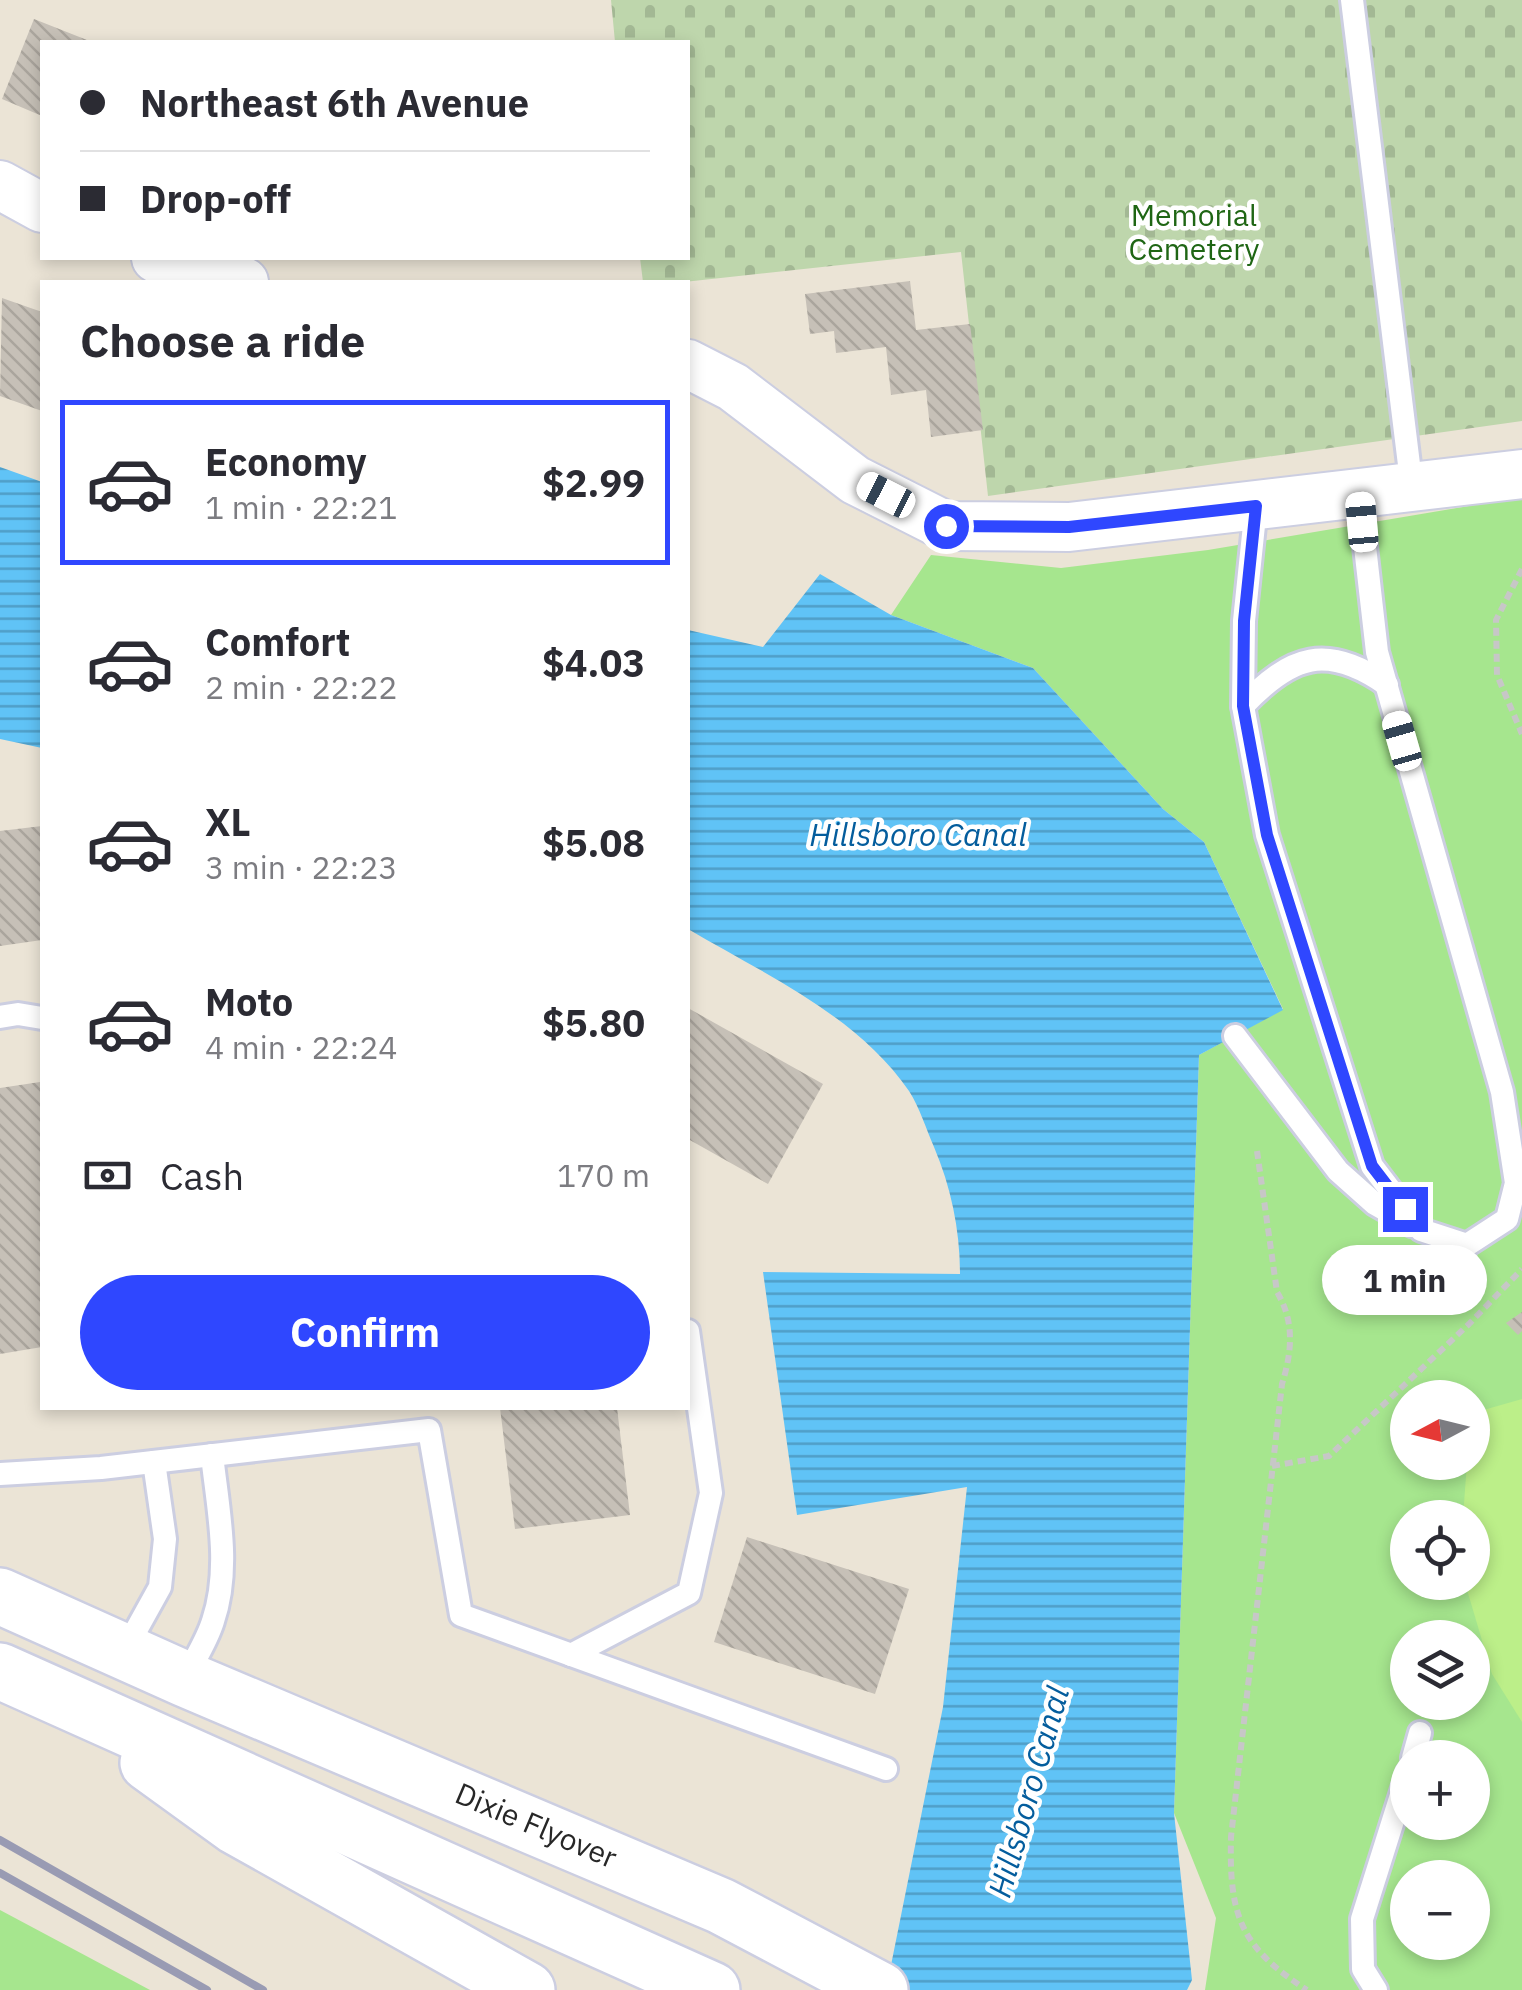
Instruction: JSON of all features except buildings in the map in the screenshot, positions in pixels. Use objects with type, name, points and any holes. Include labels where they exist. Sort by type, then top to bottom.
[{"type":"main road","name":"Dixie Flyover","points":[[0,1596],[185,1679],[688,1892],[868,1983]]},
{"type":"main road","points":[[0,1671],[712,1990]]},
{"type":"main road","points":[[52,1695],[156,1692],[185,1679]]},
{"type":"main road","points":[[52,1695],[235,1826],[527,1990]]},
{"type":"street","points":[[0,185],[40,207]]},
{"type":"street","points":[[163,260],[237,280]]},
{"type":"street","points":[[690,365],[733,387],[855,480],[946,526],[1069,527],[1522,474]]},
{"type":"lane","points":[[1352,0],[1412,489]]},
{"type":"lane","points":[[1235,1036],[1338,1171],[1376,1204],[1421,1230],[1466,1245],[1508,1219],[1516,1183],[1502,1092],[1377,652],[1359,494]]},
{"type":"lane","points":[[1256,506],[1244,621],[1243,706],[1267,835],[1372,1166],[1421,1230]]},
{"type":"lane","points":[[1243,706],[1288,665],[1327,657],[1364,668],[1386,684]]},
{"type":"lane","points":[[0,1017],[18,1014],[40,1018]]},
{"type":"lane","points":[[571,1654],[689,1593],[711,1493],[690,1344]]},
{"type":"lane","points":[[0,1474],[212,1455],[428,1419],[461,1615],[886,1769]]},
{"type":"lane","points":[[185,1679],[212,1624],[221,1588],[223,1554],[212,1455]]},
{"type":"lane","points":[[124,1652],[160,1587],[165,1538],[154,1462]]},
{"type":"lane","points":[[1418,1740],[1420,1734]]},
{"type":"lane","points":[[1376,1990],[1364,1969],[1362,1919],[1390,1831]]},
{"type":"path","points":[[1522,568],[1496,620],[1497,675],[1522,734]]},
{"type":"path","points":[[1257,1152],[1277,1292],[1288,1310],[1291,1354],[1282,1384],[1272,1466],[1230,1876],[1234,1902],[1249,1939],[1271,1966],[1307,1990]]},
{"type":"path","points":[[1272,1466],[1329,1456],[1522,1269]]},
{"type":"green space","name":"Memorial Cemetery","points":[[611,0],[1522,0],[1522,421],[988,496],[961,252],[690,281],[643,280],[640,260],[690,260],[690,40],[615,40]]},
{"type":"green space","points":[[1522,497],[1522,1990],[1205,1990],[1216,1918],[1174,1813],[1199,1055],[1283,1009],[1204,842],[1163,809],[1033,668],[891,615],[931,555],[1061,568],[1208,550]]},
{"type":"green space","points":[[1522,1399],[1522,1722],[1492,1674],[1490,1620],[1476,1620],[1470,1600],[1490,1600],[1490,1500],[1464,1500],[1466,1480],[1490,1480],[1490,1408]]},
{"type":"green space","points":[[0,1910],[150,1990],[0,1990]]},
{"type":"water","points":[[0,467],[40,481],[40,748],[0,739]]},
{"type":"water","name":"Hillsboro Canal","points":[[820,574],[891,615],[1033,668],[1163,809],[1204,842],[1283,1010],[1199,1055],[1174,1813],[1192,1980],[1187,1990],[886,1990],[943,1707],[967,1487],[797,1515],[763,1272],[960,1274],[958,1241],[950,1193],[920,1111],[888,1064],[808,998],[690,930],[690,630],[763,647]]},
{"type":"railway","points":[[0,1840],[263,1990]]},
{"type":"railway","points":[[0,1873],[207,1990]]},
{"type":"route","points":[[946,526],[1069,527],[1256,506],[1244,621],[1243,706],[1267,835],[1372,1166],[1405,1209]]}]
